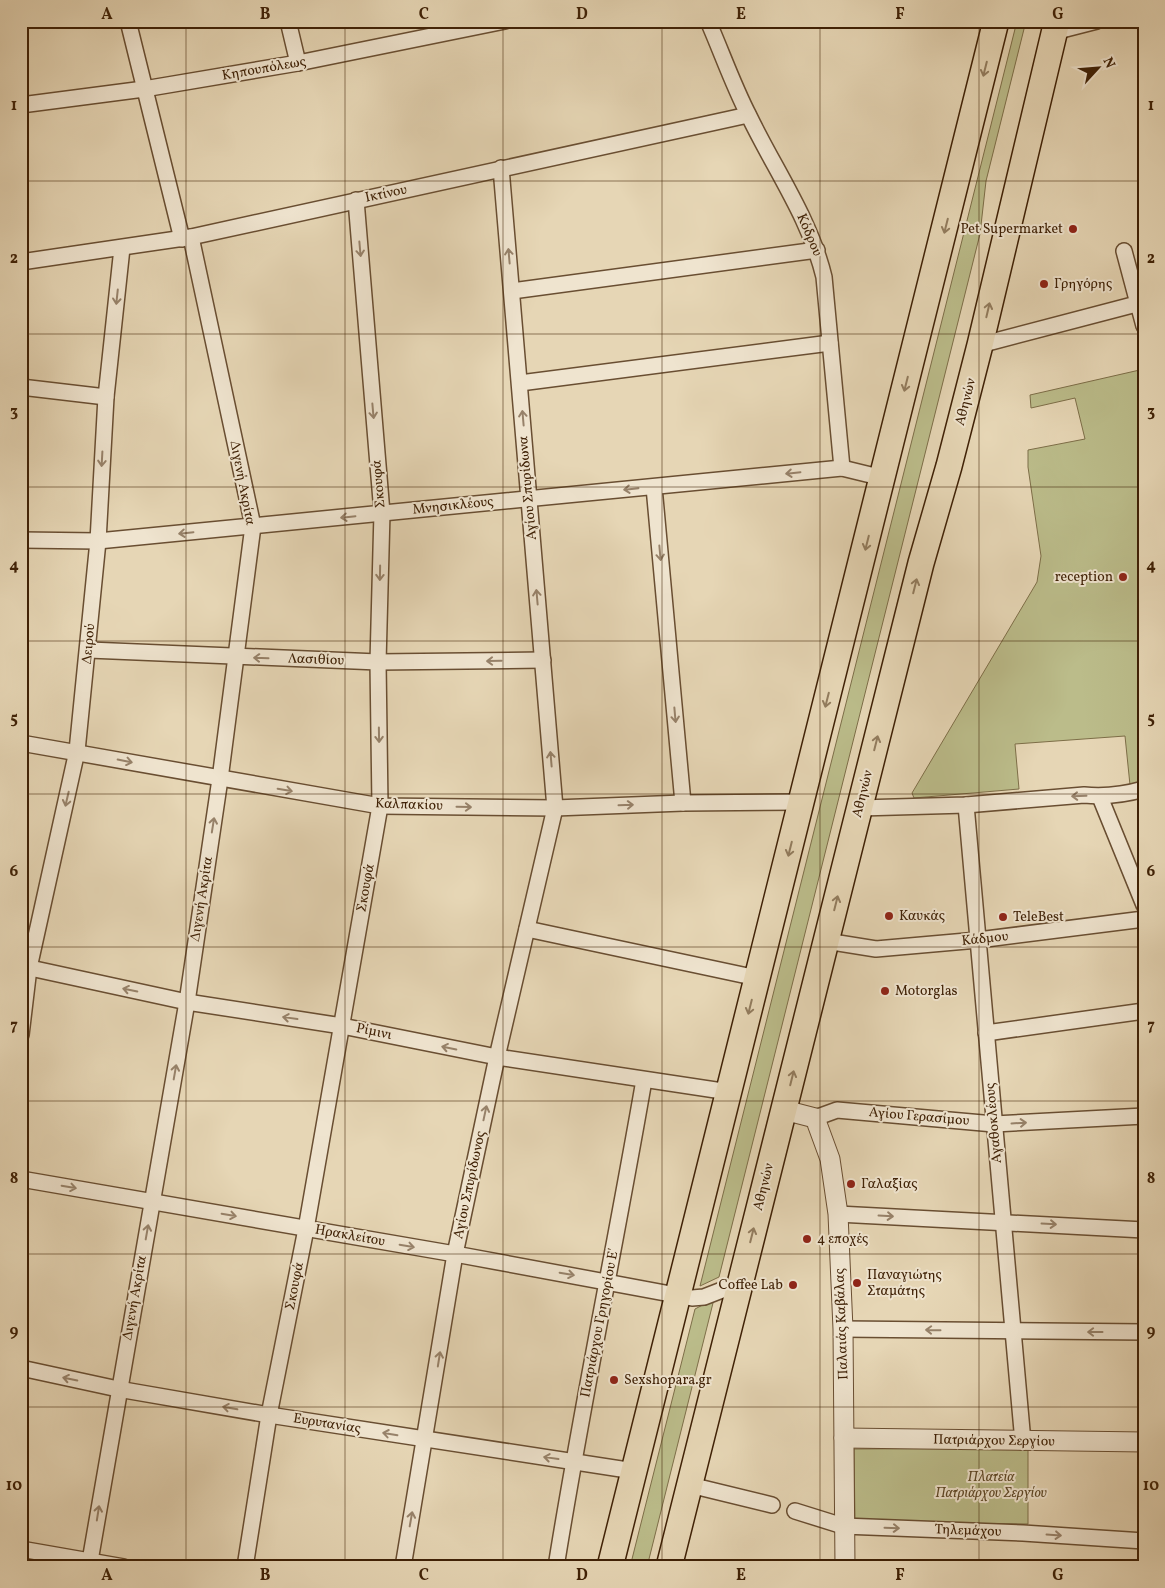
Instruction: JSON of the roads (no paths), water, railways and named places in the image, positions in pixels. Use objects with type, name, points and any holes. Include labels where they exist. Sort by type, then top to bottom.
[{"type":"highway","points":[[610,1567],[996,21]]},
{"type":"highway","name":"Αθηνών","points":[[669,1567],[921,563],[949,466],[980,345],[1055,27]]},
{"type":"street","name":"Διγενή Ακρίτα","points":[[90,1561],[118,1389],[187,1002],[220,779],[252,526],[186,238],[144,89],[128,21]]},
{"type":"street","points":[[288,21],[298,63]]},
{"type":"street","name":"Κηπουπόλεως","points":[[21,105],[144,89],[298,63],[450,27],[506,21]]},
{"type":"street","name":"Κόδρου","points":[[708,21],[748,115],[808,228],[817,250],[824,278],[842,468]]},
{"type":"street","points":[[1055,27],[1097,21]]},
{"type":"street","name":"Ικτίνου","points":[[21,262],[186,238],[748,115]]},
{"type":"street","name":"Αγίου Σπυρίδωνα","points":[[501,168],[555,808]]},
{"type":"street","name":"Σκουφά","points":[[245,1567],[270,1415],[306,1229],[380,806],[378,662],[382,513],[356,200]]},
{"type":"street","name":"Δειρού","points":[[21,1035],[25,967],[77,751],[89,650],[98,541],[106,397],[122,248]]},
{"type":"street","points":[[512,291],[817,250]]},
{"type":"street","points":[[1124,251],[1141,303],[1144,326]]},
{"type":"street","points":[[980,345],[1141,303]]},
{"type":"street","points":[[520,383],[830,344]]},
{"type":"street","points":[[21,387],[106,397]]},
{"type":"street","name":"Μνησικλέους","points":[[21,540],[98,541],[842,468],[882,478]]},
{"type":"street","points":[[654,487],[683,803]]},
{"type":"street","name":"Λασιθίου","points":[[89,650],[236,658],[378,662],[543,660]]},
{"type":"street","name":"Καλπακίου","points":[[21,743],[77,751],[220,779],[380,806],[555,808],[683,803],[802,802]]},
{"type":"street","points":[[860,808],[966,805],[1084,795],[1100,797],[1125,795],[1144,788]]},
{"type":"street","points":[[1100,797],[1144,904]]},
{"type":"street","name":"Αγαθοκλέους","points":[[966,805],[1023,1442]]},
{"type":"street","name":"Αγίου Σπυρίδωνος","points":[[403,1567],[456,1254],[497,1058],[555,808]]},
{"type":"street","name":"Κάδμου","points":[[826,941],[876,949],[978,940],[1144,919]]},
{"type":"street","points":[[527,929],[757,978]]},
{"type":"street","name":"Ρίμινι","points":[[25,967],[187,1002],[342,1026],[497,1058],[729,1092]]},
{"type":"street","points":[[986,1033],[1144,1011]]},
{"type":"street","name":"Πατριάρχου Γρηγορίου Ε'","points":[[556,1567],[573,1461],[609,1282],[644,1080]]},
{"type":"street","points":[[784,1110],[815,1118]]},
{"type":"street","name":"Αγίου Γερασίμου","points":[[815,1118],[837,1110],[994,1124],[1144,1116]]},
{"type":"street","name":"Παλαιάς Καβάλας","points":[[815,1118],[830,1159],[838,1214],[843,1329],[843,1526],[845,1567]]},
{"type":"street","name":"Ηρακλείτου","points":[[21,1179],[456,1254],[692,1298],[704,1297],[740,1283]]},
{"type":"street","points":[[838,1214],[1144,1230]]},
{"type":"street","points":[[843,1329],[1144,1332]]},
{"type":"street","name":"Ευρυτανίας","points":[[21,1368],[118,1389],[270,1415],[634,1471]]},
{"type":"street","name":"Πατριάρχου Σεργίου","points":[[844,1438],[1023,1442],[1144,1442]]},
{"type":"street","points":[[690,1485],[772,1505]]},
{"type":"street","name":"Τηλεμάχου","points":[[795,1511],[843,1526],[1023,1533],[1144,1541]]},
{"type":"street","points":[[21,1549],[124,1567]]},
{"type":"place","name":"Pet Supermarket","points":[[1073,229]]},
{"type":"place","name":"Γρηγόρης","points":[[1044,284]]},
{"type":"place","name":"reception","points":[[1123,577]]},
{"type":"place","name":"Καυκάς","points":[[889,916]]},
{"type":"place","name":"TeleBest","points":[[1003,917]]},
{"type":"place","name":"Motorglas","points":[[885,991]]},
{"type":"place","name":"Γαλαξίας","points":[[851,1184]]},
{"type":"place","name":"4 εποχές","points":[[807,1239]]},
{"type":"place","name":"Παναγιώτης Σταμάτης","points":[[857,1283]]},
{"type":"place","name":"Coffee Lab","points":[[793,1285]]},
{"type":"place","name":"Sexshopara.gr","points":[[614,1380]]},
{"type":"park label","name":"Πλατεία Πατριάρχου Σεργίου","points":[[991,1485]]}]
